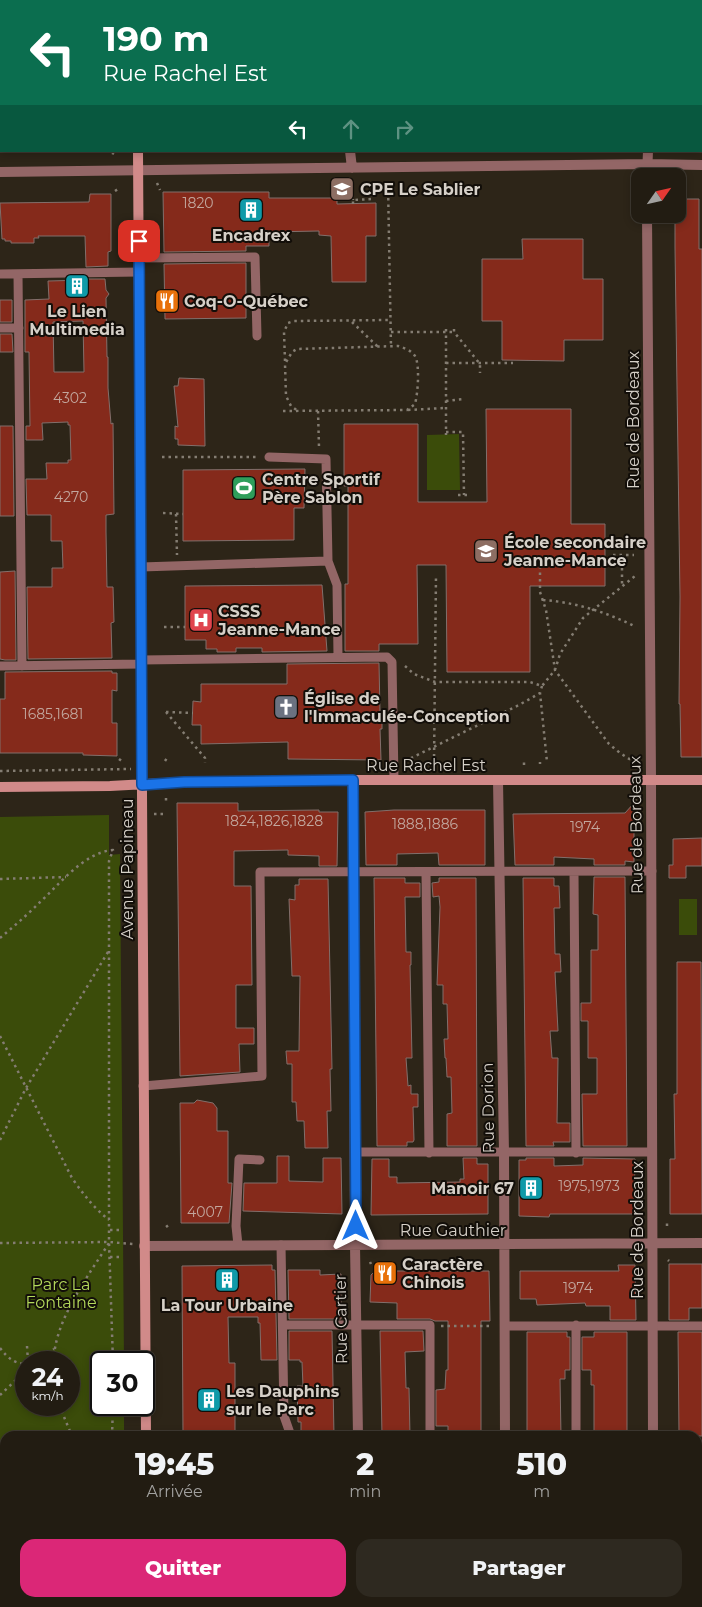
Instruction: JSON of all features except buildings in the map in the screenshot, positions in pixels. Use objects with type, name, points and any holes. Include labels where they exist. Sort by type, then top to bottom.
[{"type":"main road","name":"Avenue Papineau","points":[[138,152],[146,1431]]},
{"type":"main road","name":"Rue Rachel Est","points":[[0,787],[353,780],[702,780]]},
{"type":"street","points":[[350,152],[352,168]]},
{"type":"street","points":[[648,152],[648,168]]},
{"type":"street","points":[[0,172],[648,164],[702,165]]},
{"type":"street","name":"Rue de Bordeaux","points":[[647,223],[652,871],[653,1431]]},
{"type":"street","name":"Rue Cartier","points":[[353,780],[355,1245],[358,1431]]},
{"type":"street","name":"Rue Dorion","points":[[498,780],[504,1153],[505,1431]]},
{"type":"street","name":"Rue Gauthier","points":[[144,1246],[702,1243]]},
{"type":"lane","points":[[140,258],[255,257],[256,336]]},
{"type":"lane","points":[[0,274],[139,272]]},
{"type":"lane","points":[[18,274],[22,666]]},
{"type":"lane","points":[[0,328],[19,328]]},
{"type":"lane","points":[[269,458],[326,459],[328,561],[337,585],[338,656]]},
{"type":"lane","points":[[141,567],[328,561]]},
{"type":"lane","points":[[0,666],[338,656],[388,657],[392,662],[394,780]]},
{"type":"lane","points":[[143,1086],[262,1076],[260,872],[652,871]]},
{"type":"lane","points":[[426,872],[429,1153]]},
{"type":"lane","points":[[574,872],[576,1153]]},
{"type":"lane","points":[[355,1152],[652,1152]]},
{"type":"lane","points":[[238,1245],[236,1226],[239,1159],[260,1160]]},
{"type":"lane","points":[[281,1245],[284,1416],[289,1431]]},
{"type":"lane","points":[[282,1325],[430,1326],[430,1431]]},
{"type":"lane","points":[[576,1325],[576,1431]]},
{"type":"lane","points":[[504,1326],[702,1326]]},
{"type":"path","points":[[158,183],[160,190]]},
{"type":"path","points":[[353,200],[373,199],[373,185]]},
{"type":"path","points":[[388,185],[391,347]]},
{"type":"path","points":[[352,186],[352,204]]},
{"type":"path","points":[[351,320],[378,346]]},
{"type":"path","points":[[298,411],[291,406],[286,396],[284,332],[288,323],[294,321],[390,320]]},
{"type":"path","points":[[446,330],[446,433],[463,432],[464,495]]},
{"type":"path","points":[[391,332],[454,330],[480,364],[480,373]]},
{"type":"path","points":[[285,364],[292,352],[297,349],[398,346],[410,350],[416,362],[416,400],[412,407],[407,410]]},
{"type":"path","points":[[446,363],[513,363]]},
{"type":"path","points":[[446,401],[463,399]]},
{"type":"path","points":[[283,411],[445,408]]},
{"type":"path","points":[[318,411],[319,459]]},
{"type":"path","points":[[162,457],[269,458]]},
{"type":"path","points":[[458,495],[470,495]]},
{"type":"path","points":[[163,513],[183,514]]},
{"type":"path","points":[[170,555],[177,555],[176,514]]},
{"type":"path","points":[[613,555],[634,555]]},
{"type":"path","points":[[622,555],[622,586]]},
{"type":"path","points":[[540,566],[540,592],[543,600],[554,670],[609,744],[634,762]]},
{"type":"path","points":[[434,763],[436,574]]},
{"type":"path","points":[[547,762],[540,693],[542,686],[554,670],[560,654],[583,618],[635,576]]},
{"type":"path","points":[[543,600],[582,606],[605,613],[634,626]]},
{"type":"path","points":[[164,627],[185,627]]},
{"type":"path","points":[[403,665],[414,674],[435,682],[530,682],[542,686]]},
{"type":"path","points":[[401,763],[540,693]]},
{"type":"path","points":[[193,713],[166,712],[205,758],[206,763]]},
{"type":"path","points":[[119,759],[123,762]]},
{"type":"path","points":[[150,814],[166,814]]},
{"type":"path","points":[[0,938],[87,860],[102,852],[113,850],[109,861],[110,1257],[113,1351]]},
{"type":"path","points":[[0,879],[67,877]]},
{"type":"path","points":[[0,1140],[26,1088],[109,951]]},
{"type":"path","points":[[0,1036],[72,1178],[100,1213],[110,1220]]},
{"type":"path","points":[[166,1227],[170,1224]]},
{"type":"path","points":[[110,1230],[123,1230]]},
{"type":"path","points":[[52,1351],[70,1309],[110,1242]]},
{"type":"path","points":[[0,1243],[120,1242]]},
{"type":"path","points":[[110,1257],[123,1257]]},
{"type":"path","points":[[430,1326],[504,1326]]},
{"type":"path","points":[[27,1346],[27,1351]]},
{"type":"path","points":[[0,1348],[8,1358],[15,1362]]},
{"type":"path","points":[[0,1395],[15,1381]]},
{"type":"path","points":[[64,1416],[70,1431]]},
{"type":"path","points":[[112,1431],[113,1416]]},
{"type":"green space","points":[[459,434],[460,490],[427,490],[427,435]]},
{"type":"green space","name":"Parc La Fontaine","points":[[109,815],[109,855],[120,854],[124,1351],[90,1351],[90,1416],[124,1416],[124,1431],[0,1431],[0,817]]},
{"type":"green space","points":[[679,899],[697,899],[697,935],[679,935]]},
{"type":"place","name":"CPE Le Sablier","points":[[342,189]]},
{"type":"place","name":"Encadrex","points":[[251,210]]},
{"type":"place","name":"Le Lien Multimedia","points":[[77,286]]},
{"type":"place","name":"Coq-O-Québec","points":[[167,301]]},
{"type":"place","name":"Centre Sportif Père Sablon","points":[[244,488]]},
{"type":"place","name":"École secondaire Jeanne-Mance","points":[[486,551]]},
{"type":"place","name":"CSSS Jeanne-Mance","points":[[201,620]]},
{"type":"place","name":"Église de l'Immaculée-Conception","points":[[286,707]]},
{"type":"place","name":"Manoir 67","points":[[531,1188]]},
{"type":"place","name":"Caractère Chinois","points":[[385,1273]]},
{"type":"place","name":"La Tour Urbaine","points":[[227,1280]]},
{"type":"place","name":"Les Dauphins sur le Parc","points":[[209,1400]]},
{"type":"route","points":[[139,241],[142,785],[184,782],[353,780],[356,1226]]}]
